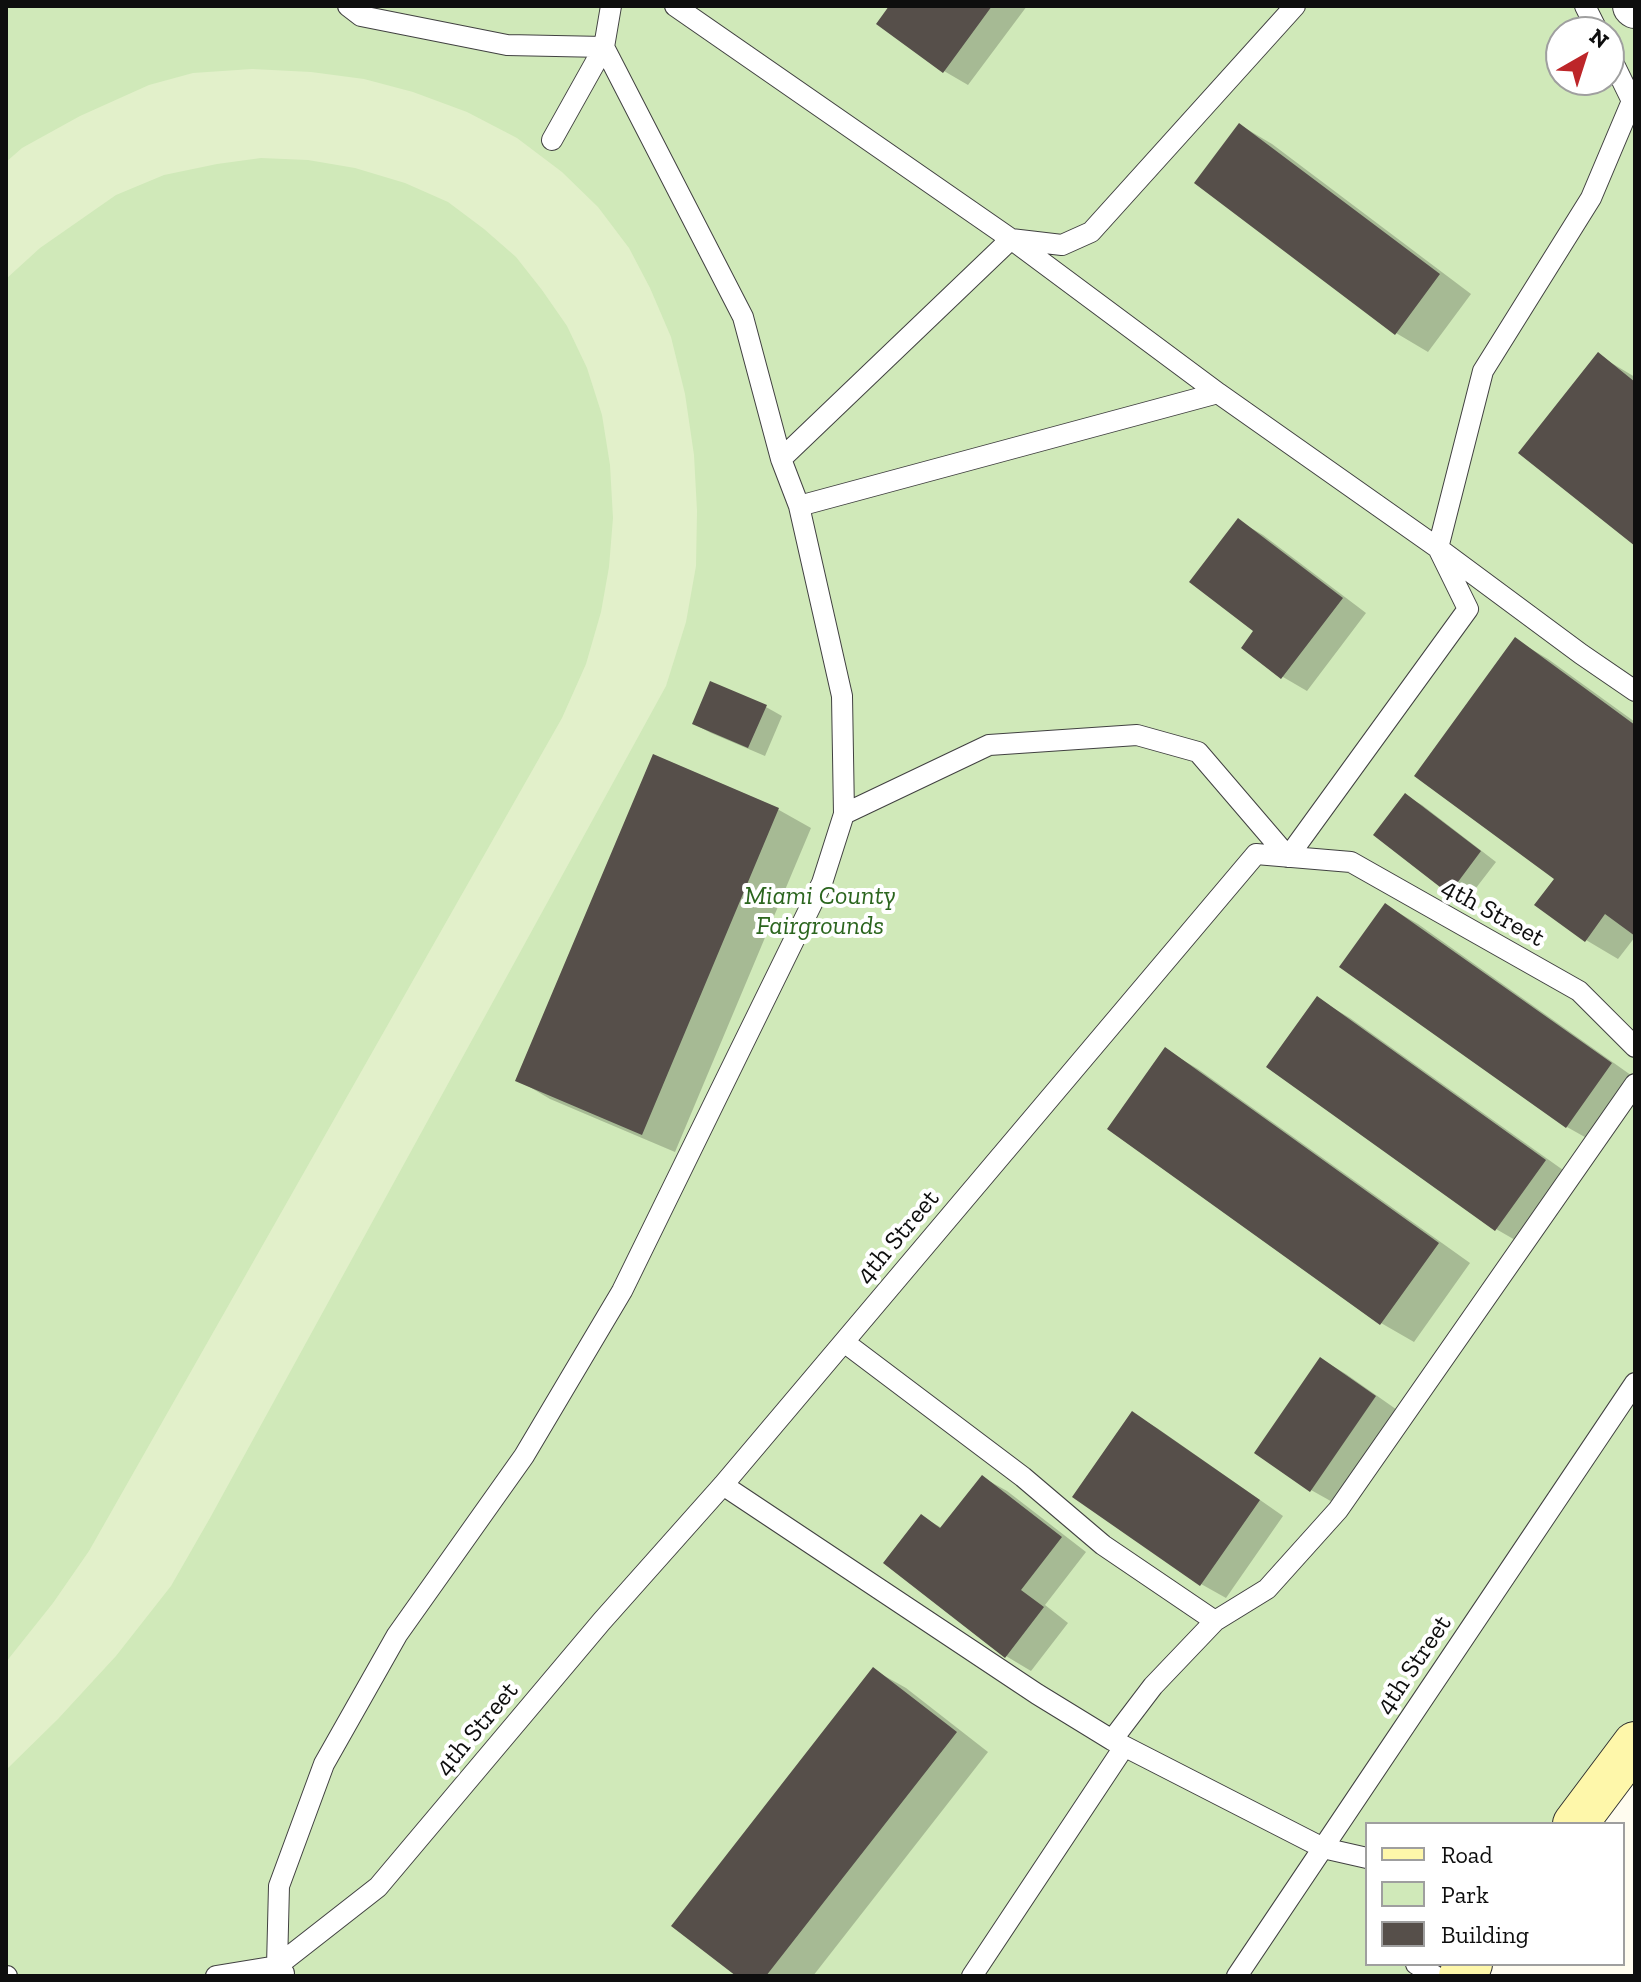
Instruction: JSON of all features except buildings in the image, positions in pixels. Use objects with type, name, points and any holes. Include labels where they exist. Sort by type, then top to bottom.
[{"type":"main road","points":[[1576,1822],[1635,1744]]},
{"type":"lane","points":[[348,6],[361,16],[507,45],[604,47]]},
{"type":"lane","points":[[552,140],[604,47],[611,6]]},
{"type":"lane","points":[[675,6],[1011,239],[1218,393],[1635,691]]},
{"type":"lane","points":[[1011,239],[1062,245],[1091,232],[1295,6]]},
{"type":"lane","points":[[216,1976],[278,1973],[279,1886],[324,1764],[397,1635],[524,1456],[622,1291],[822,883],[844,814],[842,696],[799,506],[781,459],[743,317],[604,47]]},
{"type":"lane","points":[[844,814],[989,745],[1137,735],[1198,752],[1288,857],[1468,609],[1438,548],[1483,371],[1591,198],[1632,101],[1625,87]]},
{"type":"lane","points":[[781,459],[1011,239]]},
{"type":"lane","points":[[799,506],[1218,393]]},
{"type":"lane","name":"4th Street","points":[[278,1973],[378,1887],[602,1621],[723,1485],[1256,854],[1351,862],[1579,991],[1635,1047]]},
{"type":"lane","points":[[972,1976],[1153,1686],[1215,1621],[1267,1589],[1338,1510],[1635,1084]]},
{"type":"lane","points":[[844,1342],[1023,1477],[1103,1545],[1215,1621]]},
{"type":"lane","name":"4th Street","points":[[1237,1976],[1635,1383]]},
{"type":"lane","points":[[723,1485],[1037,1694],[1118,1744],[1323,1848],[1365,1858]]},
{"type":"green space","name":"Miami County Fairgrounds","points":[[6,6],[1635,6],[1635,1744],[1576,1822],[1365,1822],[1365,1966],[1468,1966],[1461,1976],[6,1976]]},
{"type":"green space","points":[[252,69],[364,79],[413,92],[467,112],[517,138],[562,172],[598,207],[629,248],[671,337],[685,394],[694,455],[696,566],[686,622],[666,686],[210,1518],[171,1586],[116,1656],[6,1770],[6,1662],[89,1551],[562,718],[586,664],[601,612],[609,567],[613,518],[610,465],[602,415],[587,368],[567,326],[516,257],[448,202],[405,183],[355,168],[308,160],[261,158],[217,164],[164,175],[116,195],[40,248],[6,279],[6,162],[22,148],[80,116],[149,85],[193,73]]}]
